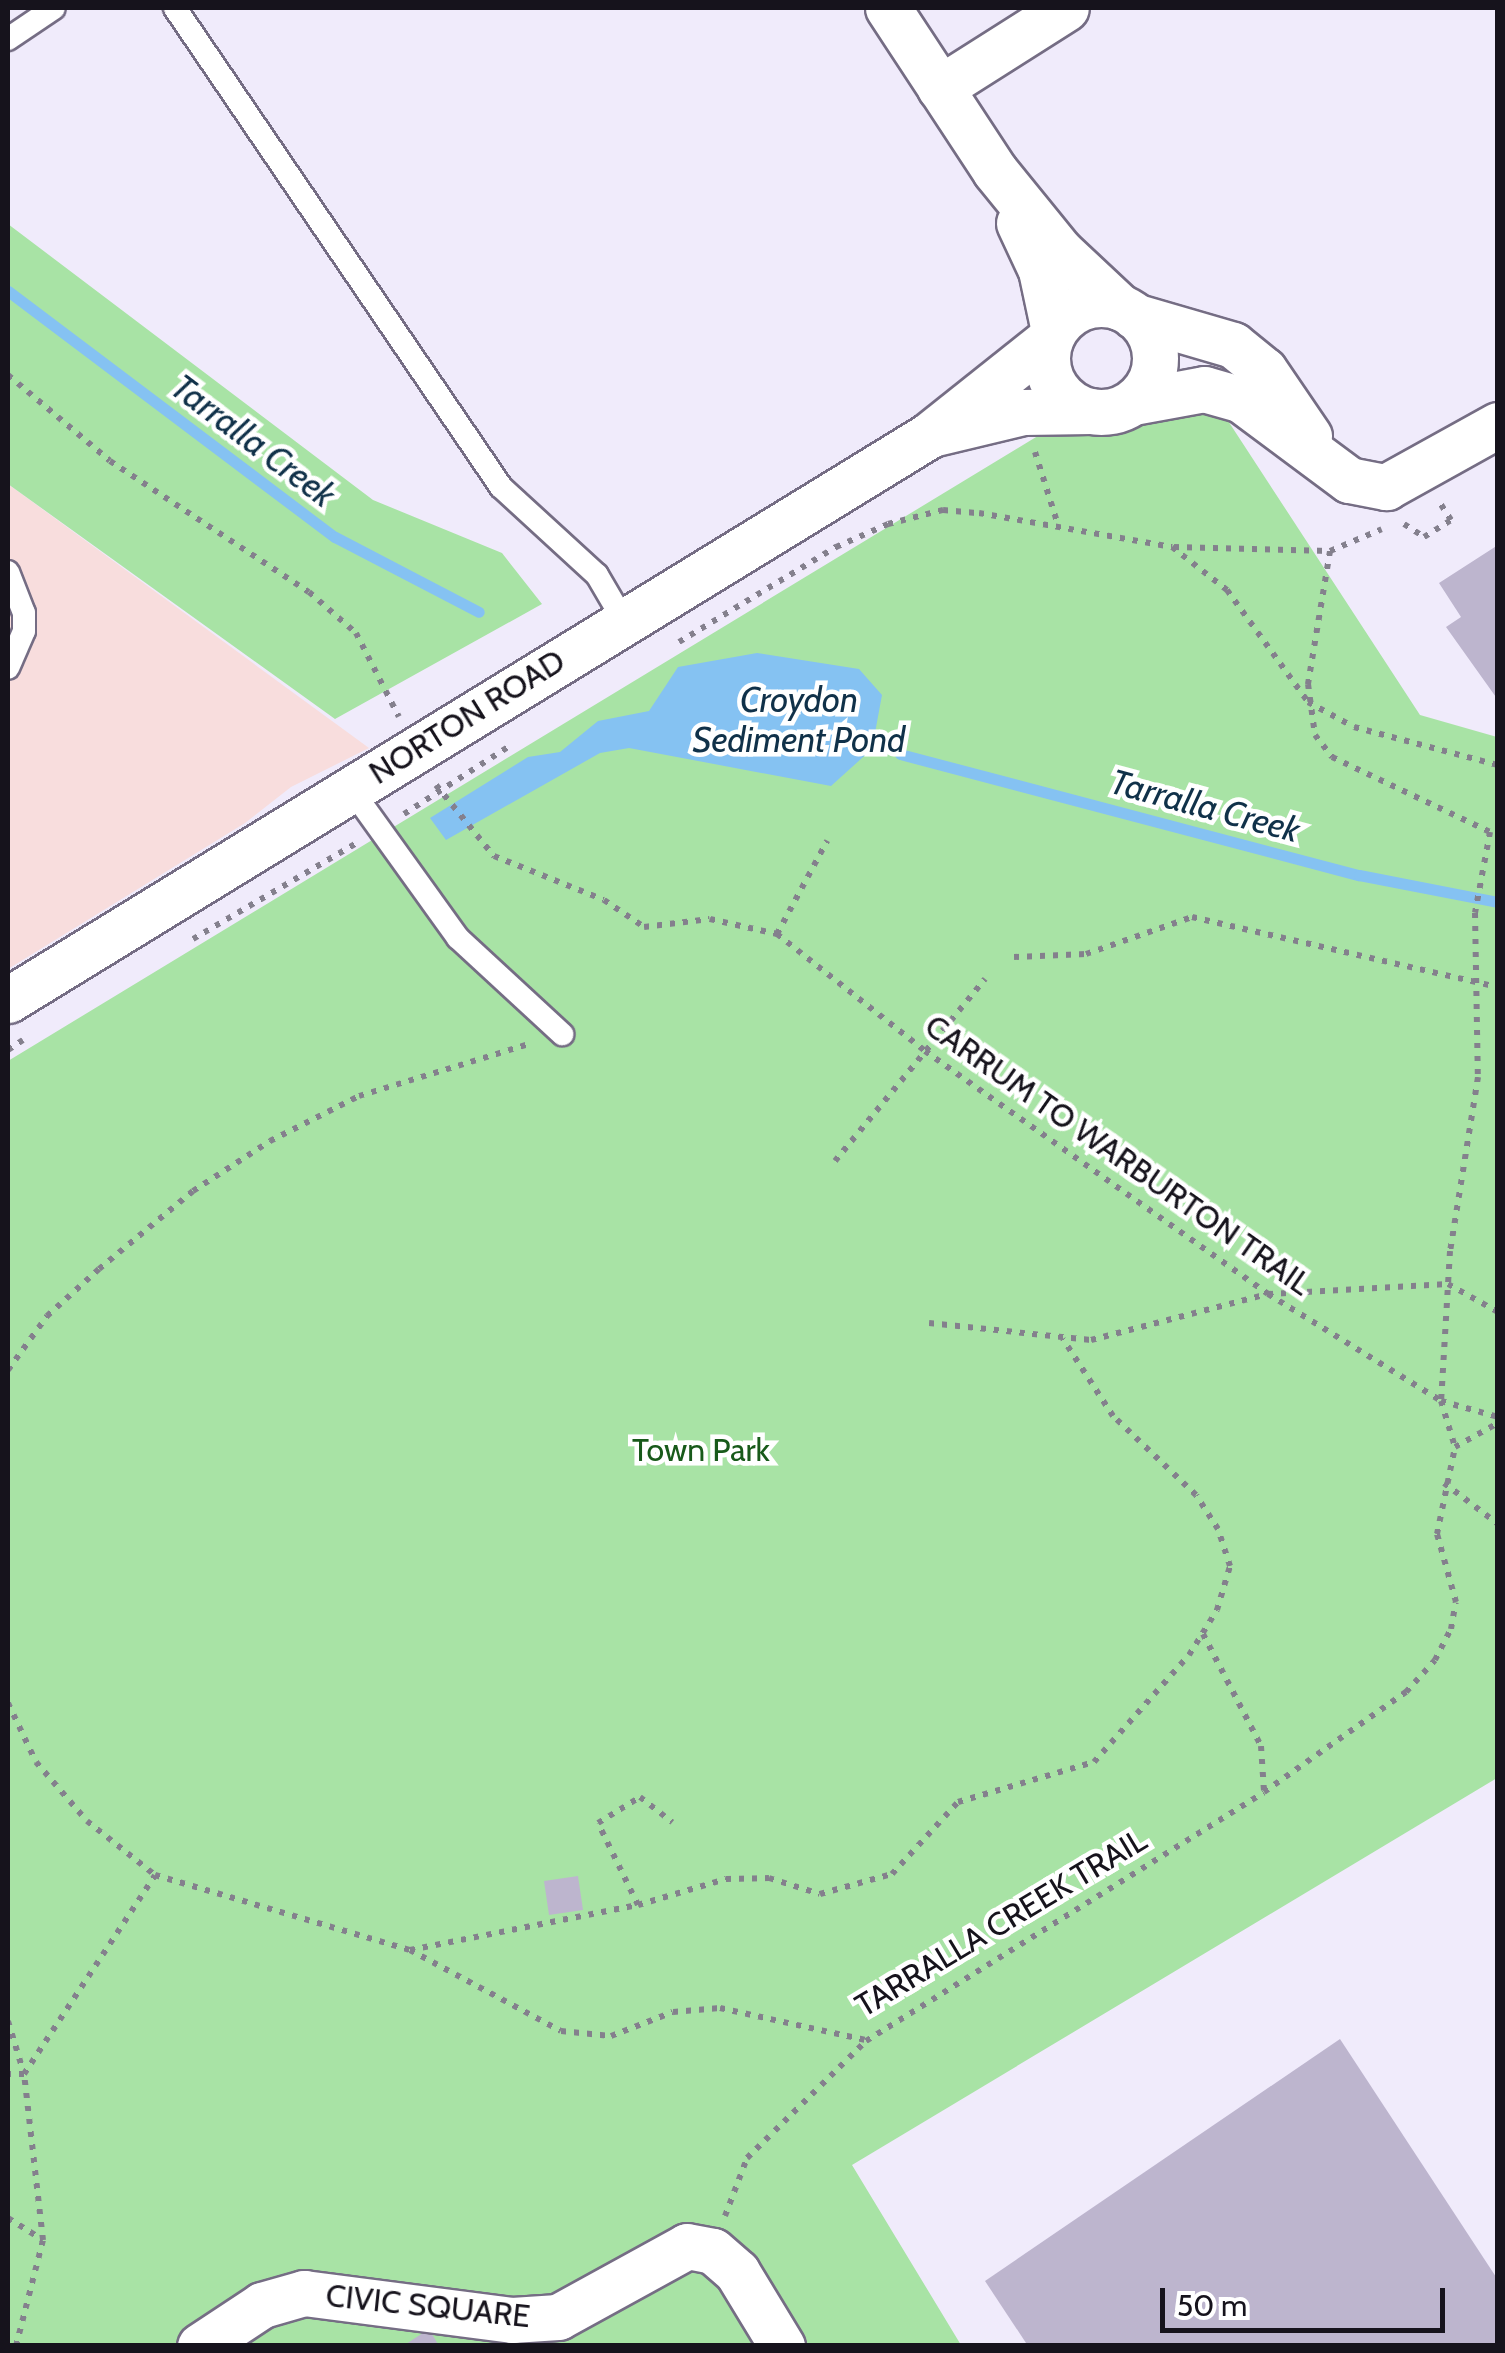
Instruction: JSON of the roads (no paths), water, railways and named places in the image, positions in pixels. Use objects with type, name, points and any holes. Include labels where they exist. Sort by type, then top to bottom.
[{"type":"street","points":[[888,8],[995,171],[1060,251],[1128,312],[1156,359],[1112,407],[1060,392],[1050,376],[1052,335],[1041,270],[995,171]]},
{"type":"street","points":[[940,88],[1066,8]]},
{"type":"street","points":[[1052,335],[1090,305],[1128,312],[1233,345],[1264,370],[1324,458]]},
{"type":"street","name":"NORTON ROAD","points":[[23,1015],[351,789],[928,436],[1052,335]]},
{"type":"street","name":"NORTON ROAD","points":[[928,436],[1022,412],[1112,407],[1204,389],[1240,399],[1349,480],[1386,487],[1419,474],[1498,425]]},
{"type":"street","name":"CIVIC SQUARE","points":[[200,2346],[262,2305],[304,2293],[519,2332],[558,2317],[687,2246],[713,2251],[737,2272],[782,2346]]},
{"type":"lane","points":[[8,39],[54,8]]},
{"type":"lane","points":[[174,8],[501,487],[597,575],[624,621]]},
{"type":"lane","points":[[8,572],[24,613],[8,668]]},
{"type":"lane","points":[[351,789],[377,831],[458,938],[562,1034]]},
{"type":"water","name":"Croydon Sediment Pond","points":[[757,653],[859,669],[882,695],[872,749],[831,786],[629,748],[600,753],[446,840],[430,818],[528,757],[560,752],[598,721],[649,711],[678,667]]},
{"type":"waterway","name":"Tarralla Creek","points":[[8,291],[335,537],[479,612]]},
{"type":"waterway","name":"Tarralla Creek","points":[[900,754],[1359,875],[1498,902]]},
{"type":"park label","name":"Town Park","points":[[701,1450]]}]
